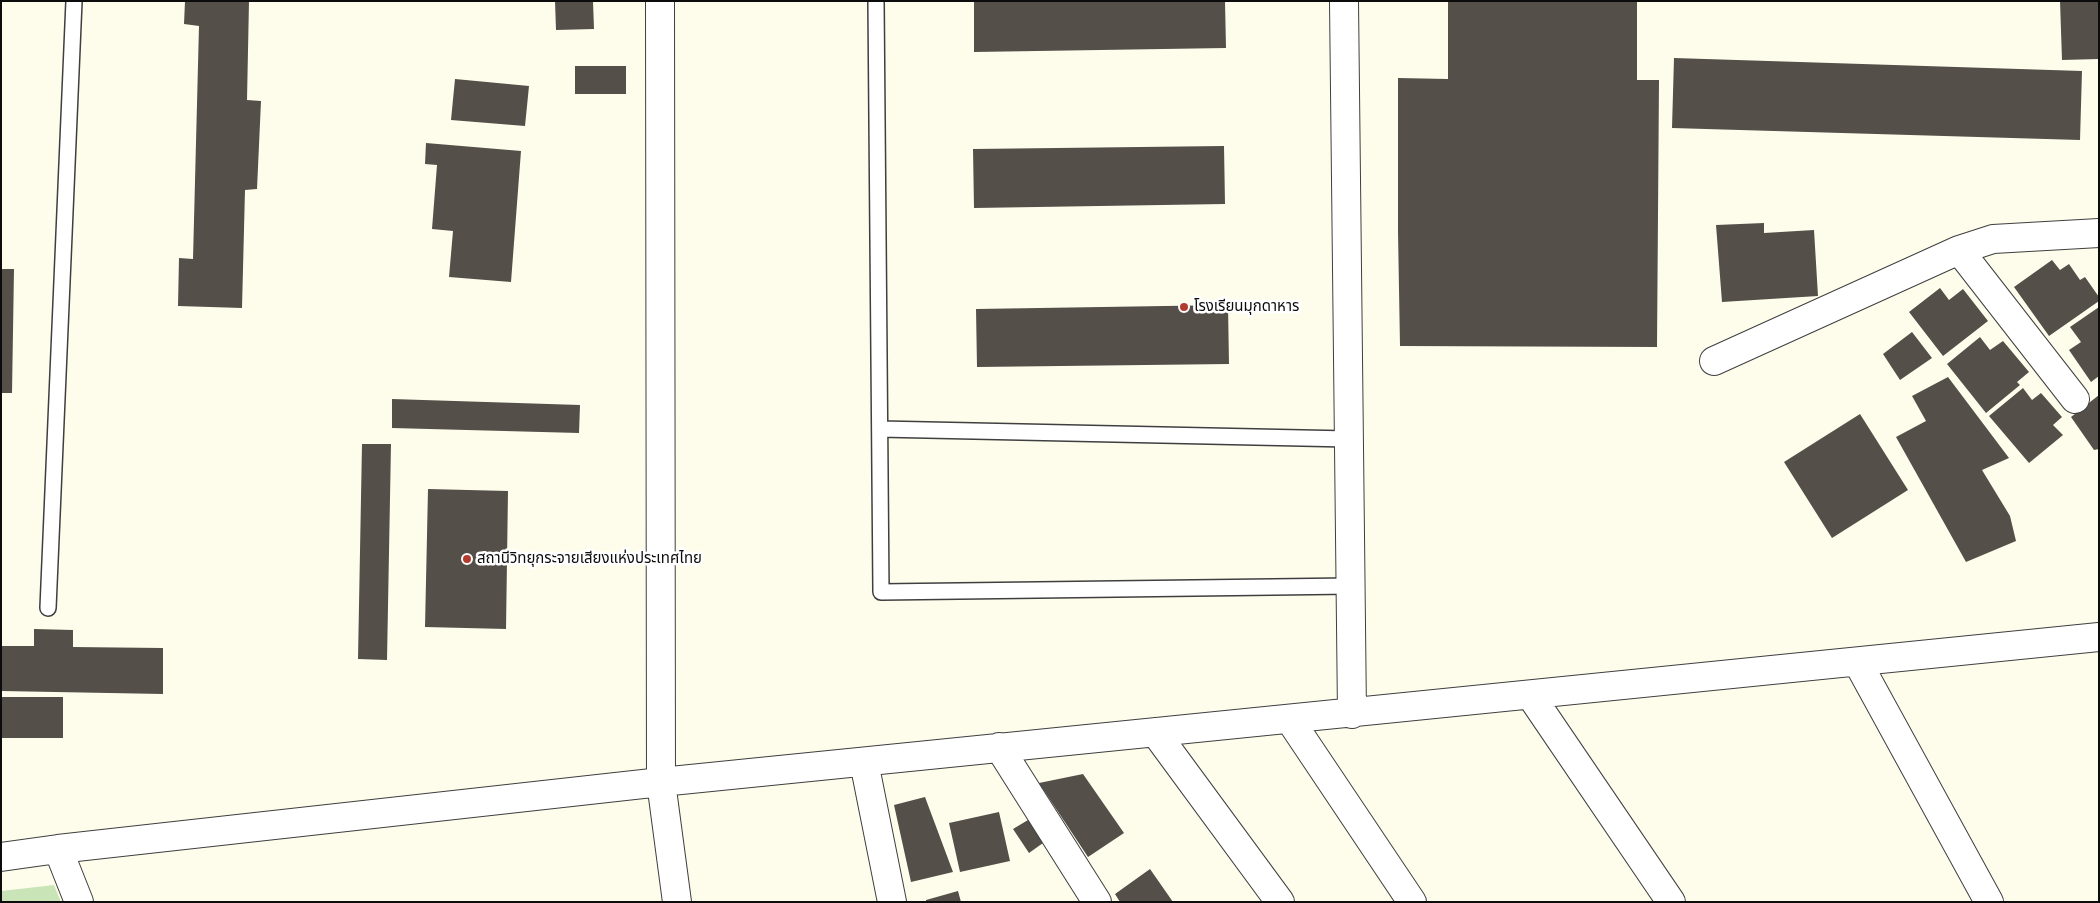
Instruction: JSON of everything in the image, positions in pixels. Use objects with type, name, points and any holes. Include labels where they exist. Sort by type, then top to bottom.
[{"type":"street","points":[[660,1],[661,782],[677,902]]},
{"type":"street","points":[[1344,1],[1352,714]]},
{"type":"street","points":[[1714,361],[1959,250],[1993,239],[2099,234]]},
{"type":"street","points":[[1959,250],[2075,399]]},
{"type":"street","points":[[1,857],[58,849],[661,782],[999,747],[1531,696],[2099,637]]},
{"type":"street","points":[[1858,663],[1989,902]]},
{"type":"street","points":[[1531,696],[1671,902]]},
{"type":"street","points":[[1290,720],[1412,902]]},
{"type":"street","points":[[1155,732],[1280,902]]},
{"type":"street","points":[[999,747],[1097,902]]},
{"type":"street","points":[[864,762],[892,902]]},
{"type":"street","points":[[58,849],[79,902]]},
{"type":"lane","points":[[48,608],[74,1]]},
{"type":"lane","points":[[876,1],[881,592],[1351,586]]},
{"type":"lane","points":[[880,429],[1349,439]]},
{"type":"green space","points":[[54,885],[61,902],[1,902],[1,891]]},
{"type":"building","points":[[185,1],[249,1],[247,100],[261,101],[257,189],[245,190],[242,308],[178,306],[179,258],[193,259],[199,26],[184,24]]},
{"type":"building","points":[[555,1],[593,1],[594,29],[556,30]]},
{"type":"building","points":[[974,1],[1225,1],[1226,48],[974,52]]},
{"type":"building","points":[[1448,1],[1637,1],[1637,80],[1659,80],[1657,347],[1400,346],[1398,78],[1448,79]]},
{"type":"building","points":[[2060,1],[2099,1],[2099,59],[2062,60]]},
{"type":"building","points":[[1674,58],[2082,71],[2080,140],[1672,128]]},
{"type":"building","points":[[575,66],[626,66],[626,94],[575,94]]},
{"type":"building","points":[[455,79],[529,86],[525,126],[451,120]]},
{"type":"building","points":[[426,143],[521,151],[511,282],[449,277],[453,231],[432,229],[437,165],[425,164]]},
{"type":"building","points":[[1224,146],[1225,204],[974,208],[973,149]]},
{"type":"building","points":[[1764,223],[1764,233],[1814,230],[1818,296],[1722,302],[1716,225]]},
{"type":"building","points":[[2052,260],[2060,270],[2069,264],[2080,280],[2085,277],[2099,297],[2099,301],[2049,336],[2014,287]]},
{"type":"building","points":[[1,269],[14,269],[12,393],[1,393]]},
{"type":"building","points":[[1940,288],[1949,300],[1963,289],[1988,321],[1943,356],[1909,312]]},
{"type":"building","points":[[1228,305],[1229,364],[977,367],[976,309]]},
{"type":"building","points":[[2099,307],[2099,376],[2091,382],[2069,350],[2081,342],[2070,327]]},
{"type":"building","points":[[1912,332],[1932,358],[1900,380],[1883,354]]},
{"type":"building","points":[[1980,337],[1990,350],[2003,341],[2029,372],[2017,382],[2020,385],[1986,413],[1947,364]]},
{"type":"building","points":[[1948,377],[2009,458],[1982,470],[2010,516],[2016,541],[1966,562],[1896,437],[1926,421],[1912,396]]},
{"type":"building","points":[[2023,388],[2032,400],[2041,393],[2062,417],[2053,425],[2063,435],[2029,463],[1989,416]]},
{"type":"building","points":[[2099,395],[2099,449],[2094,450],[2071,417]]},
{"type":"building","points":[[392,399],[580,405],[579,433],[392,428]]},
{"type":"building","points":[[1860,414],[1908,490],[1832,538],[1784,462]]},
{"type":"building","points":[[362,444],[391,444],[387,660],[358,659]]},
{"type":"building","name":"สถานีวิทยุกระจายเสียงแห่งประเทศไทย","points":[[428,489],[508,491],[506,629],[425,627]]},
{"type":"building","points":[[34,629],[73,630],[73,647],[163,648],[163,694],[1,691],[1,646],[34,646]]},
{"type":"building","points":[[1,697],[63,697],[63,738],[1,738]]},
{"type":"building","points":[[1083,774],[1124,833],[1088,857],[1039,783]]},
{"type":"building","points":[[925,797],[953,872],[911,882],[894,805]]},
{"type":"building","points":[[999,812],[1010,861],[960,872],[949,823]]},
{"type":"building","points":[[1028,820],[1043,843],[1029,853],[1013,829]]},
{"type":"building","points":[[1150,869],[1173,902],[1120,902],[1115,894]]},
{"type":"building","points":[[958,891],[961,902],[926,902],[926,900]]},
{"type":"place","name":"โรงเรียนมุกดาหาร","points":[[1184,307]]},
{"type":"place","name":"สถานีวิทยุกระจายเสียงแห่งประเทศไทย","points":[[467,559]]}]
